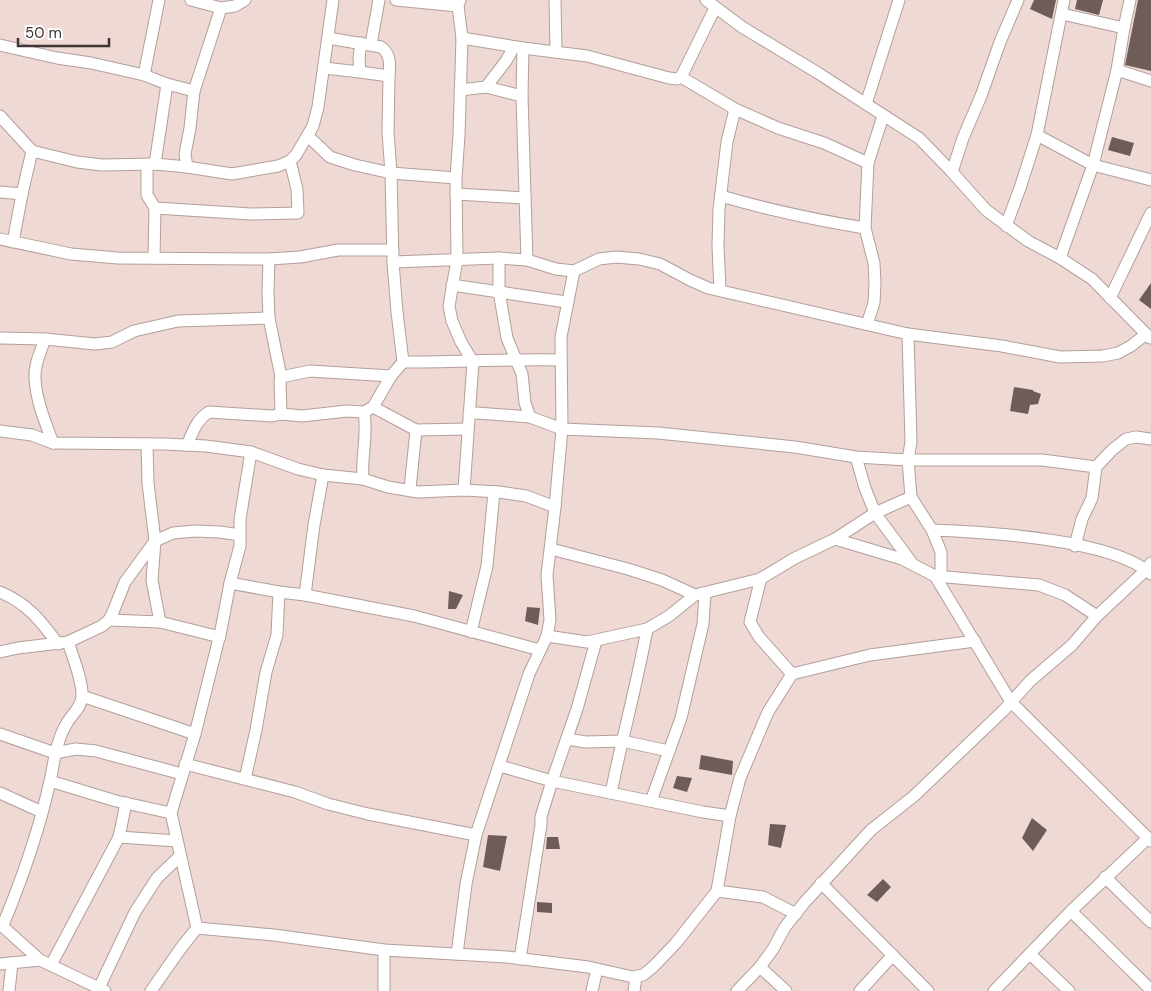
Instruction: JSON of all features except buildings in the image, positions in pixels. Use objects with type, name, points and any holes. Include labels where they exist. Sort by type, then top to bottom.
[{"type":"street","points":[[144,75],[159,0]]},
{"type":"street","points":[[191,0],[221,8],[235,6],[245,0]]},
{"type":"street","points":[[0,116],[32,151],[77,162],[102,165],[151,164],[232,174],[278,166],[290,161],[302,148],[313,126],[318,107],[333,0]]},
{"type":"street","points":[[360,72],[359,58],[366,43],[378,0]]},
{"type":"street","points":[[396,0],[459,3],[462,38],[456,178],[457,260],[449,306],[452,321],[472,362],[464,490]]},
{"type":"street","points":[[555,0],[556,52]]},
{"type":"street","points":[[0,239],[71,254],[118,258],[269,259],[300,257],[338,250],[457,260],[499,258],[527,260],[556,269],[574,271],[599,259],[616,257],[639,259],[660,264],[708,288],[908,334],[1002,346],[1060,357],[1103,356],[1118,353],[1148,337],[1092,279],[1006,226],[986,210],[919,138],[715,8],[706,0]]},
{"type":"street","points":[[866,104],[899,0]]},
{"type":"street","points":[[952,172],[963,138],[1018,0]]},
{"type":"street","points":[[1006,226],[1037,135],[1064,0]]},
{"type":"street","points":[[1060,258],[1093,165],[1117,70],[1130,0]]},
{"type":"street","points":[[187,167],[185,154],[194,91],[221,8]]},
{"type":"street","points":[[462,38],[587,56],[677,79],[681,77],[715,8]]},
{"type":"street","points":[[1062,14],[1124,28]]},
{"type":"street","points":[[328,38],[381,47],[387,53],[390,65],[388,140],[391,172],[393,256],[403,362],[369,410],[362,462],[363,480]]},
{"type":"street","points":[[0,45],[144,75],[167,84],[194,91]]},
{"type":"street","points":[[486,87],[518,47]]},
{"type":"street","points":[[518,47],[522,96],[527,260]]},
{"type":"street","points":[[324,68],[389,76]]},
{"type":"street","points":[[1117,70],[1151,81]]},
{"type":"street","points":[[681,77],[735,109],[778,128],[824,143],[868,163]]},
{"type":"street","points":[[154,258],[155,208],[147,195],[151,164],[167,84]]},
{"type":"street","points":[[460,90],[486,87],[522,96]]},
{"type":"street","points":[[720,290],[718,246],[721,196],[727,142],[735,109]]},
{"type":"street","points":[[867,324],[874,303],[876,283],[874,263],[865,228],[868,163],[883,116]]},
{"type":"street","points":[[1037,135],[1093,165],[1151,180]]},
{"type":"street","points":[[308,136],[330,157],[354,165],[391,172],[456,178]]},
{"type":"street","points":[[13,242],[32,151]]},
{"type":"street","points":[[155,208],[251,214],[298,213],[297,189],[290,161]]},
{"type":"street","points":[[0,192],[22,194]]},
{"type":"street","points":[[456,194],[525,198]]},
{"type":"street","points":[[721,196],[777,212],[865,228]]},
{"type":"street","points":[[1110,298],[1151,213]]},
{"type":"street","points":[[499,258],[499,291],[507,338],[522,374],[525,403],[530,417]]},
{"type":"street","points":[[269,259],[269,318],[281,377],[281,414]]},
{"type":"street","points":[[457,954],[466,884],[476,835],[529,674],[547,636],[550,620],[547,575],[562,429],[560,337],[574,271]]},
{"type":"street","points":[[452,285],[566,302]]},
{"type":"street","points":[[0,338],[45,339],[95,344],[112,342],[134,330],[178,321],[269,318]]},
{"type":"street","points":[[908,334],[911,442],[908,460],[911,496],[932,530],[941,552],[938,576],[1011,702],[1150,840],[1105,878],[994,991]]},
{"type":"street","points":[[45,339],[36,363],[35,377],[42,414],[53,443]]},
{"type":"street","points":[[403,362],[472,362],[516,359],[560,360]]},
{"type":"street","points":[[281,377],[310,371],[392,376]]},
{"type":"street","points":[[187,445],[195,426],[209,412],[302,416],[369,410],[416,430],[468,429]]},
{"type":"street","points":[[469,414],[530,417],[562,429],[658,433],[795,447],[856,457],[908,460],[1026,460],[1096,467]]},
{"type":"street","points":[[410,489],[416,430]]},
{"type":"street","points":[[0,431],[32,435],[53,443],[187,445],[251,452],[298,469],[363,480],[388,488],[410,489],[418,492],[464,490],[494,492],[526,496],[555,506]]},
{"type":"street","points":[[1075,546],[1082,519],[1092,498],[1096,467],[1112,450],[1126,439],[1136,437],[1151,438]]},
{"type":"street","points":[[147,444],[148,483],[155,541],[152,580],[160,622]]},
{"type":"street","points":[[151,991],[197,928],[171,813],[195,734],[220,637],[230,583],[240,546],[240,519],[251,452]]},
{"type":"street","points":[[856,457],[876,513],[913,565]]},
{"type":"street","points":[[305,595],[323,474]]},
{"type":"street","points":[[471,632],[487,566],[494,492]]},
{"type":"street","points":[[547,636],[587,642],[647,629],[700,594],[761,578],[795,558],[835,539],[876,513],[911,496]]},
{"type":"street","points":[[737,991],[760,967],[796,914],[871,830],[914,796],[1011,702],[1030,681],[1072,645],[1097,616],[1149,569],[1096,549],[988,532],[932,530]]},
{"type":"street","points":[[0,652],[63,643],[102,626],[108,620],[125,582],[155,541],[174,533],[195,531],[240,535]]},
{"type":"street","points":[[835,539],[902,559],[938,576],[1039,585],[1065,595],[1097,616]]},
{"type":"street","points":[[550,549],[628,569],[700,594]]},
{"type":"street","points":[[761,578],[750,622],[759,637],[792,674]]},
{"type":"street","points":[[230,583],[414,616],[540,650]]},
{"type":"street","points":[[0,592],[15,598],[31,610],[63,643],[82,696],[80,706],[66,724],[55,754],[42,812],[20,884],[1,925],[46,962],[95,988],[134,912],[157,878],[180,856]]},
{"type":"street","points":[[245,779],[266,672],[277,635],[279,592]]},
{"type":"street","points":[[650,801],[681,718],[691,669],[698,649],[703,624],[700,594]]},
{"type":"street","points":[[108,620],[160,622],[220,637]]},
{"type":"street","points":[[612,792],[647,629]]},
{"type":"street","points":[[520,959],[541,818],[566,739],[578,709],[596,641]]},
{"type":"street","points":[[197,928],[274,935],[384,950],[520,959],[597,969],[636,977],[643,975],[676,943],[717,891],[730,816],[740,778],[768,712],[792,674],[870,656],[975,641]]},
{"type":"street","points":[[0,643],[18,648]]},
{"type":"street","points":[[82,696],[195,734]]},
{"type":"street","points":[[0,734],[55,754],[76,748],[245,779],[352,810],[476,835]]},
{"type":"street","points":[[566,739],[586,742],[622,741],[669,751]]},
{"type":"street","points":[[500,766],[552,781],[730,816]]},
{"type":"street","points":[[536,776],[557,766]]},
{"type":"street","points":[[50,781],[126,803],[171,813]]},
{"type":"street","points":[[0,793],[42,812]]},
{"type":"street","points":[[46,962],[119,837],[126,803]]},
{"type":"street","points":[[119,837],[177,841]]},
{"type":"street","points":[[1105,878],[1151,922]]},
{"type":"street","points":[[821,884],[928,991]]},
{"type":"street","points":[[717,891],[763,897],[796,914]]},
{"type":"street","points":[[1071,911],[1151,990]]},
{"type":"street","points":[[384,950],[384,991]]},
{"type":"street","points":[[1030,954],[1068,991]]},
{"type":"street","points":[[860,991],[893,955]]},
{"type":"street","points":[[0,964],[46,962]]},
{"type":"street","points":[[9,991],[12,963]]},
{"type":"street","points":[[760,967],[786,991]]},
{"type":"street","points":[[592,991],[597,969]]},
{"type":"street","points":[[634,991],[636,977]]}]
